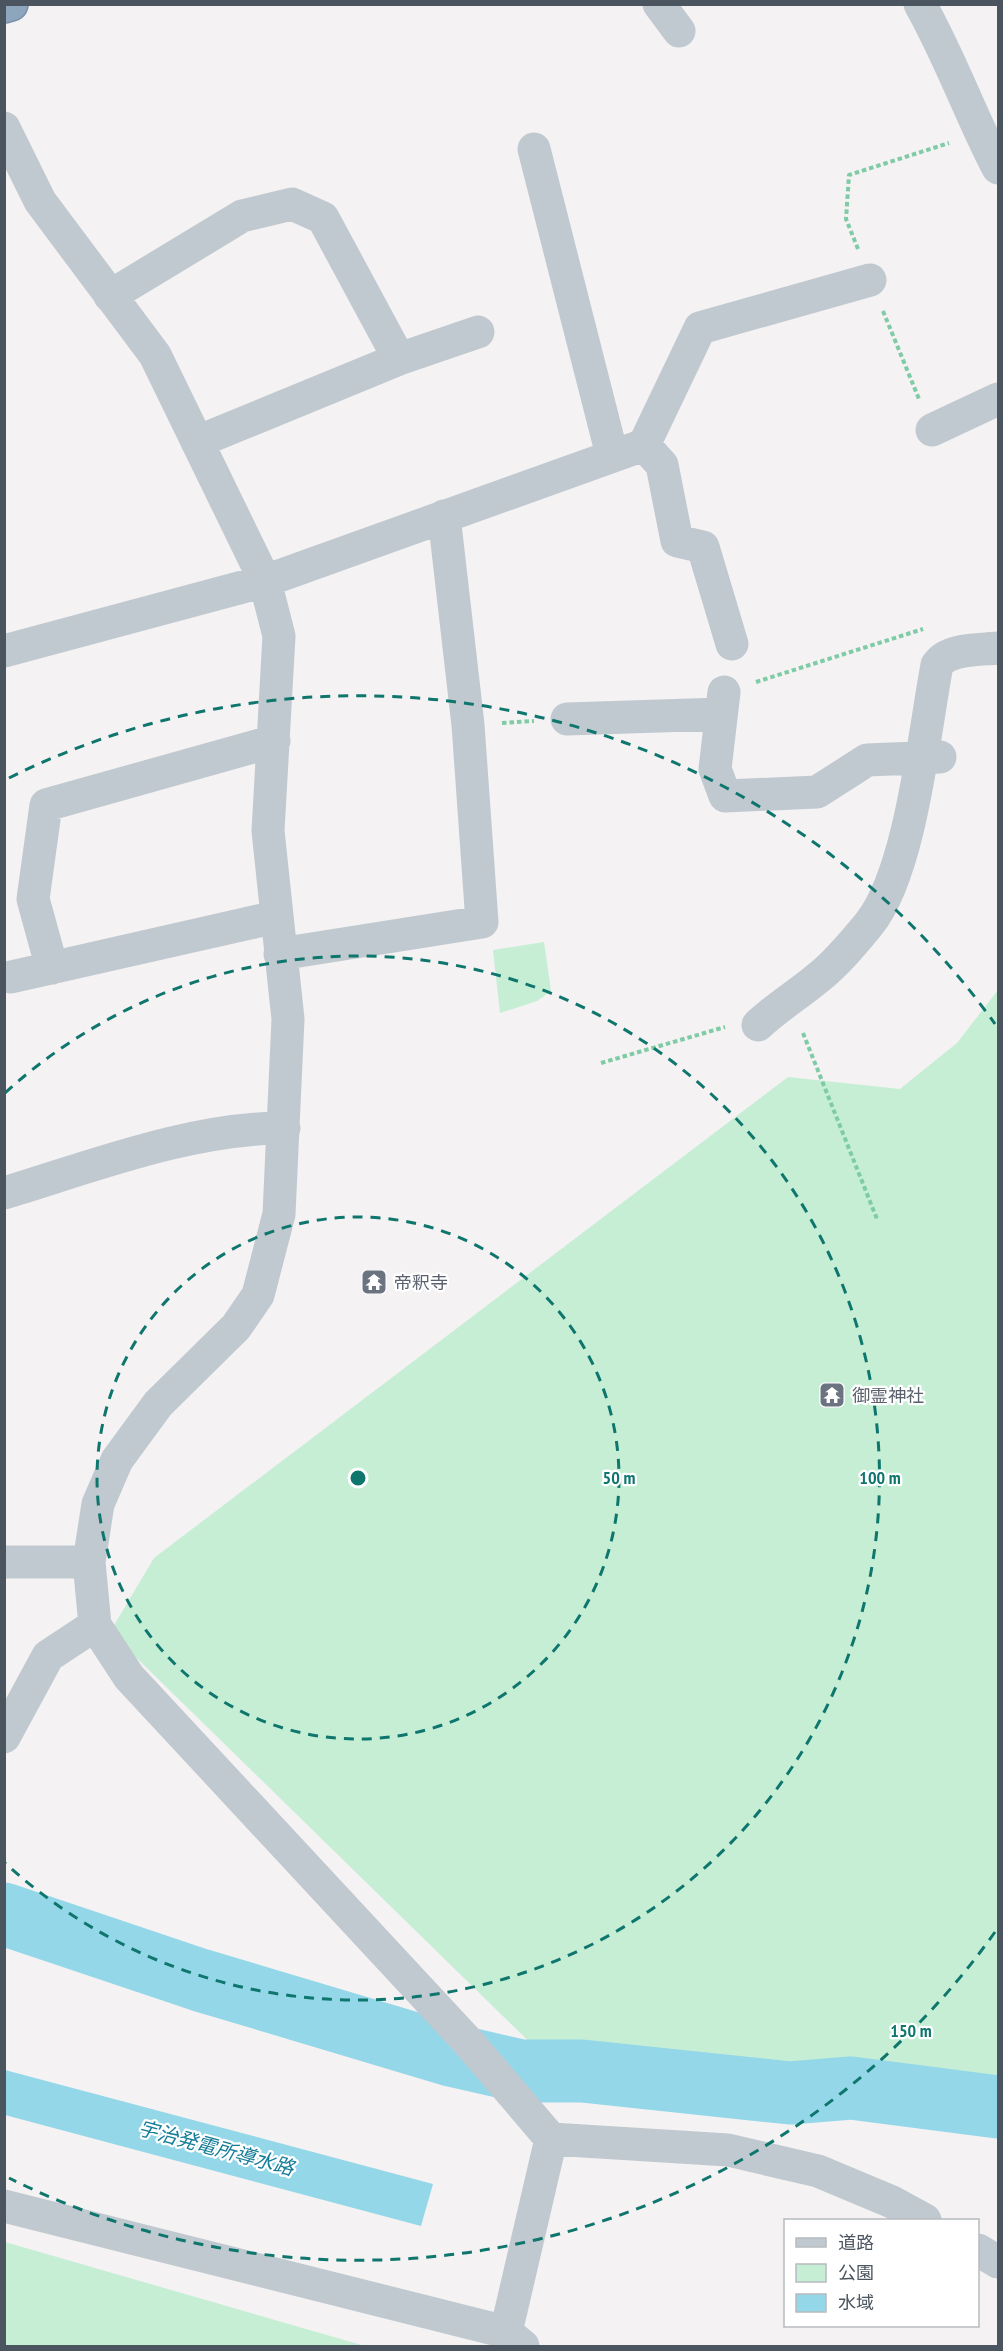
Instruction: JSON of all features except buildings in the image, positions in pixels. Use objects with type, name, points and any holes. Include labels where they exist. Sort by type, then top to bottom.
[{"type":"highway","points":[[4,6],[10,4]]},
{"type":"street","points":[[659,4],[679,31]]},
{"type":"street","points":[[920,4],[987,119],[999,168]]},
{"type":"street","points":[[4,128],[40,201],[155,355],[265,581],[279,636],[268,831],[288,1019],[279,1214],[258,1295],[236,1327],[158,1404],[117,1460],[98,1504],[89,1562],[95,1625],[129,1677],[470,2044],[551,2139],[728,2150],[818,2171],[892,2202],[923,2219]]},
{"type":"street","points":[[534,149],[612,455]]},
{"type":"street","points":[[110,296],[242,216],[292,204],[323,218],[399,359]]},
{"type":"street","points":[[4,651],[265,581],[644,445],[700,328],[870,280]]},
{"type":"street","points":[[197,442],[399,359],[478,332]]},
{"type":"street","points":[[932,430],[999,399]]},
{"type":"street","points":[[644,445],[662,465],[677,541],[703,547],[732,644]]},
{"type":"street","points":[[280,954],[483,922],[468,725],[444,516]]},
{"type":"street","points":[[758,1025],[820,976],[870,922],[884,900],[894,876],[930,757],[937,665],[942,657],[999,648]]},
{"type":"street","points":[[567,719],[722,703],[715,769],[725,796],[817,792],[867,760],[930,757]]},
{"type":"street","points":[[52,968],[33,899],[46,805],[274,741]]},
{"type":"street","points":[[11,977],[276,917]]},
{"type":"street","points":[[4,1193],[137,1152],[252,1128],[284,1128]]},
{"type":"street","points":[[4,1562],[89,1562]]},
{"type":"street","points":[[4,1737],[48,1656],[95,1625]]},
{"type":"street","points":[[4,2206],[514,2339],[551,2139]]},
{"type":"street","points":[[979,2251],[999,2262]]},
{"type":"path","points":[[722,703],[923,629]]},
{"type":"path","points":[[468,725],[567,719]]},
{"type":"path","points":[[790,999],[877,1219]]},
{"type":"path","points":[[601,1063],[743,1022],[758,1025]]},
{"type":"green space","points":[[544,942],[551,991],[537,1001],[500,1013],[493,950]]},
{"type":"green space","points":[[998,990],[998,2087],[987,2109],[552,2064],[110,1632],[154,1558],[788,1077],[900,1089],[957,1043]]},
{"type":"green space","points":[[5,2242],[365,2346],[5,2346]]},
{"type":"water","name":"宇治発電所導水路","points":[[5,2070],[433,2184],[421,2226],[5,2115]]},
{"type":"waterway","points":[[4,1914],[200,1980],[451,2055],[521,2071],[582,2071],[790,2093],[851,2088],[998,2107]]},
{"type":"place","name":"帝釈寺","points":[[374,1282]]},
{"type":"place","name":"御霊神社","points":[[832,1395]]}]
